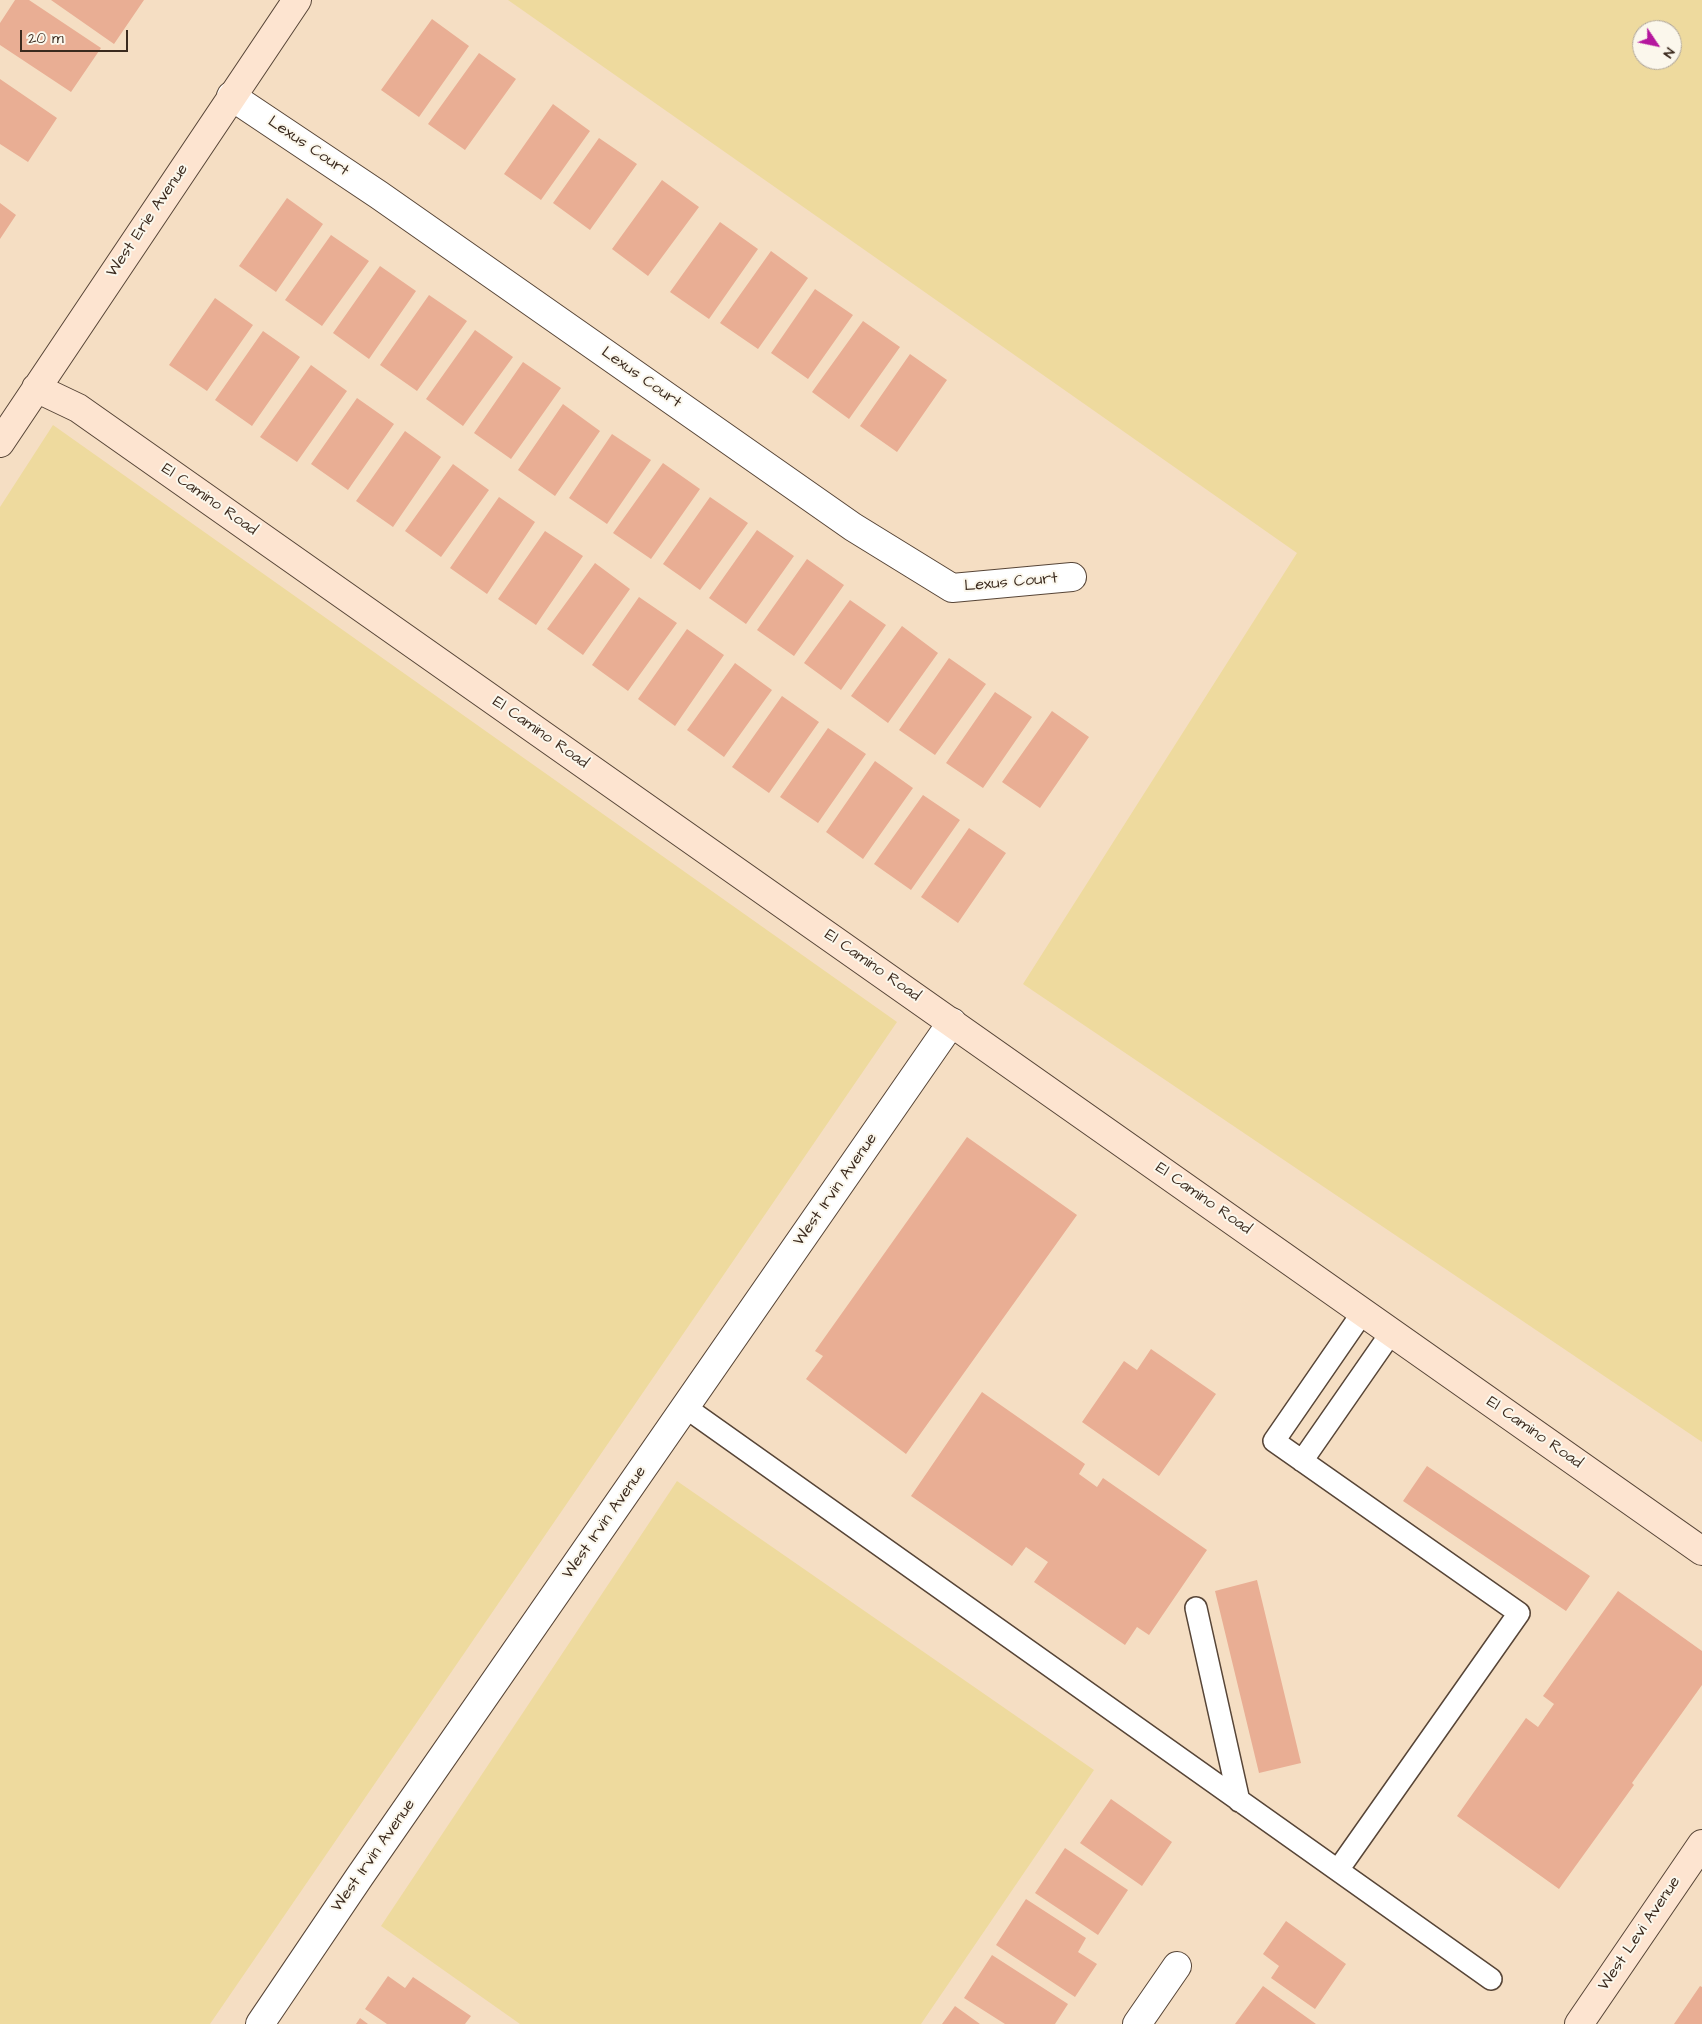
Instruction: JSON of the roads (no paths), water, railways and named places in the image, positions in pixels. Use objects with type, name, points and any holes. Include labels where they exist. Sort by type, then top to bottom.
[{"type":"street","name":"West Erie Avenue","points":[[0,442],[297,0]]},
{"type":"street","name":"Lexus Court","points":[[231,96],[379,195],[853,527],[952,588],[1072,577]]},
{"type":"street","name":"El Camino Road","points":[[36,388],[78,408],[1702,1551]]},
{"type":"street","name":"West Irvin Avenue","points":[[260,2024],[952,1022]]},
{"type":"street","name":"West Levi Avenue","points":[[1579,2024],[1702,1844]]},
{"type":"street","points":[[1138,2024],[1177,1966]]},
{"type":"lane","points":[[1338,1870],[1519,1613],[1274,1441],[1363,1312]]},
{"type":"lane","points":[[1302,1461],[1391,1332]]},
{"type":"lane","points":[[685,1407],[1491,1979]]},
{"type":"lane","points":[[1196,1608],[1239,1801]]}]
